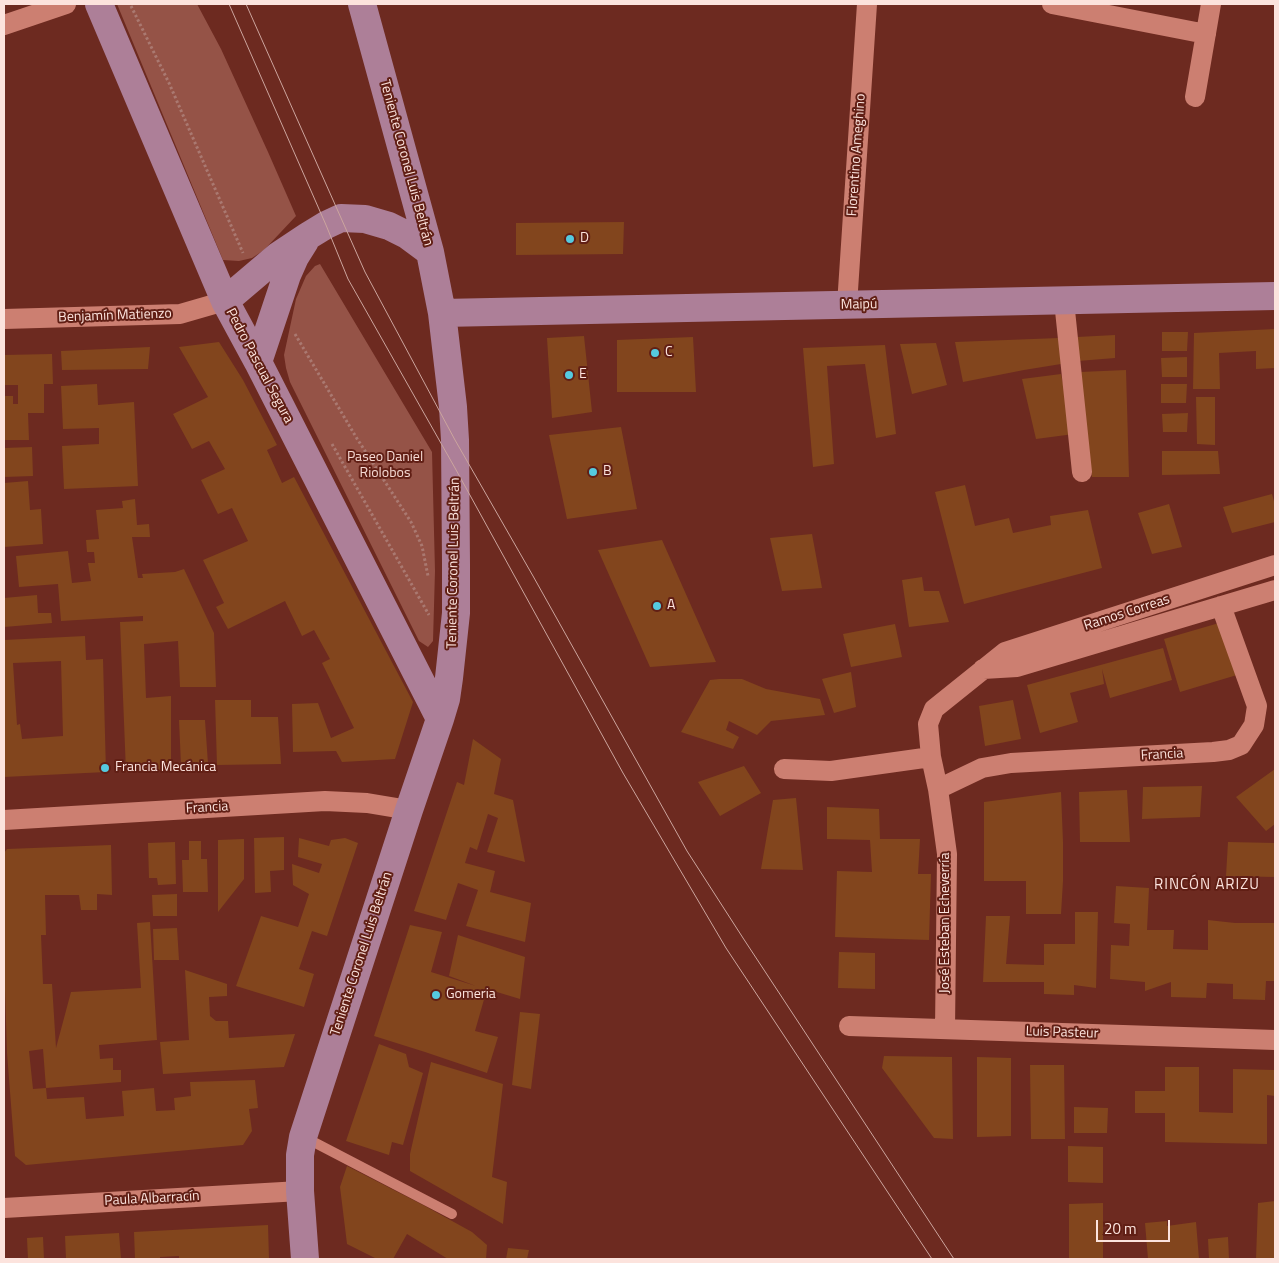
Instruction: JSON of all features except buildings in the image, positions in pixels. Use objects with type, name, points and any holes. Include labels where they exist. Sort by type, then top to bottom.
[{"type":"main road","name":"Pedro Pascual Segura","points":[[99,4],[225,301],[440,719]]},
{"type":"main road","name":"Teniente Coronel Luis Beltrán","points":[[304,1259],[300,1191],[300,1155],[303,1136],[440,719],[447,692],[454,639],[456,564],[455,468],[453,415],[442,314],[430,252],[362,4]]},
{"type":"main road","points":[[225,301],[278,256],[326,225],[341,218],[365,219],[389,226],[407,235],[430,252]]},
{"type":"main road","points":[[258,362],[295,256],[308,236]]},
{"type":"main road","name":"Maipú","points":[[442,314],[1275,296]]},
{"type":"street","points":[[4,25],[66,4]]},
{"type":"street","name":"Florentino Ameghino","points":[[847,305],[867,4]]},
{"type":"street","points":[[1052,4],[1206,34]]},
{"type":"street","points":[[1195,97],[1211,4]]},
{"type":"street","name":"Benjamín Matienzo","points":[[4,319],[180,314],[225,301]]},
{"type":"street","points":[[1064,301],[1082,472]]},
{"type":"street","name":"Ramos Correas","points":[[931,757],[928,724],[934,709],[1005,652],[1275,565]]},
{"type":"street","name":"Ramos Correas","points":[[983,669],[1017,667],[1275,590]]},
{"type":"street","name":"Francia","points":[[938,789],[982,768],[1011,763],[1213,752],[1229,750],[1241,745],[1254,725],[1257,706],[1221,606]]},
{"type":"street","points":[[784,769],[831,771],[931,757]]},
{"type":"street","name":"José Esteban Echeverría","points":[[931,757],[938,789],[947,854],[945,1029]]},
{"type":"street","name":"Francia","points":[[4,820],[325,801],[367,803],[409,810]]},
{"type":"street","name":"Luis Pasteur","points":[[850,1026],[1275,1040]]},
{"type":"street","name":"Paula Albarracín","points":[[4,1208],[300,1191]]},
{"type":"lane","points":[[303,1136],[452,1214]]},
{"type":"path","points":[[129,4],[169,83],[246,261],[256,274]]},
{"type":"path","points":[[277,304],[356,437],[411,522],[422,546],[430,583]]},
{"type":"green space","points":[[117,4],[197,4],[221,49],[296,216],[264,250],[252,258],[239,261],[223,260]]},
{"type":"green space","name":"Paseo Daniel Riolobos","points":[[320,264],[432,452],[435,571],[433,641],[428,647],[419,641],[290,382],[286,368],[284,355],[296,299],[306,276],[315,266]]},
{"type":"tram line","points":[[229,4],[348,279],[455,468],[623,773],[726,948],[932,1259]]},
{"type":"tram line","points":[[246,4],[365,272],[455,440],[687,851],[954,1259]]},
{"type":"place","name":"D","points":[[570,239]]},
{"type":"place","name":"C","points":[[655,353]]},
{"type":"place","name":"E","points":[[569,375]]},
{"type":"place","name":"B","points":[[593,472]]},
{"type":"place","name":"A","points":[[657,606]]},
{"type":"place","name":"Francia Mecánica","points":[[105,768]]},
{"type":"place","name":"Gomeria","points":[[436,995]]},
{"type":"district","name":"RINCÓN ARIZU","points":[[1207,885]]}]
